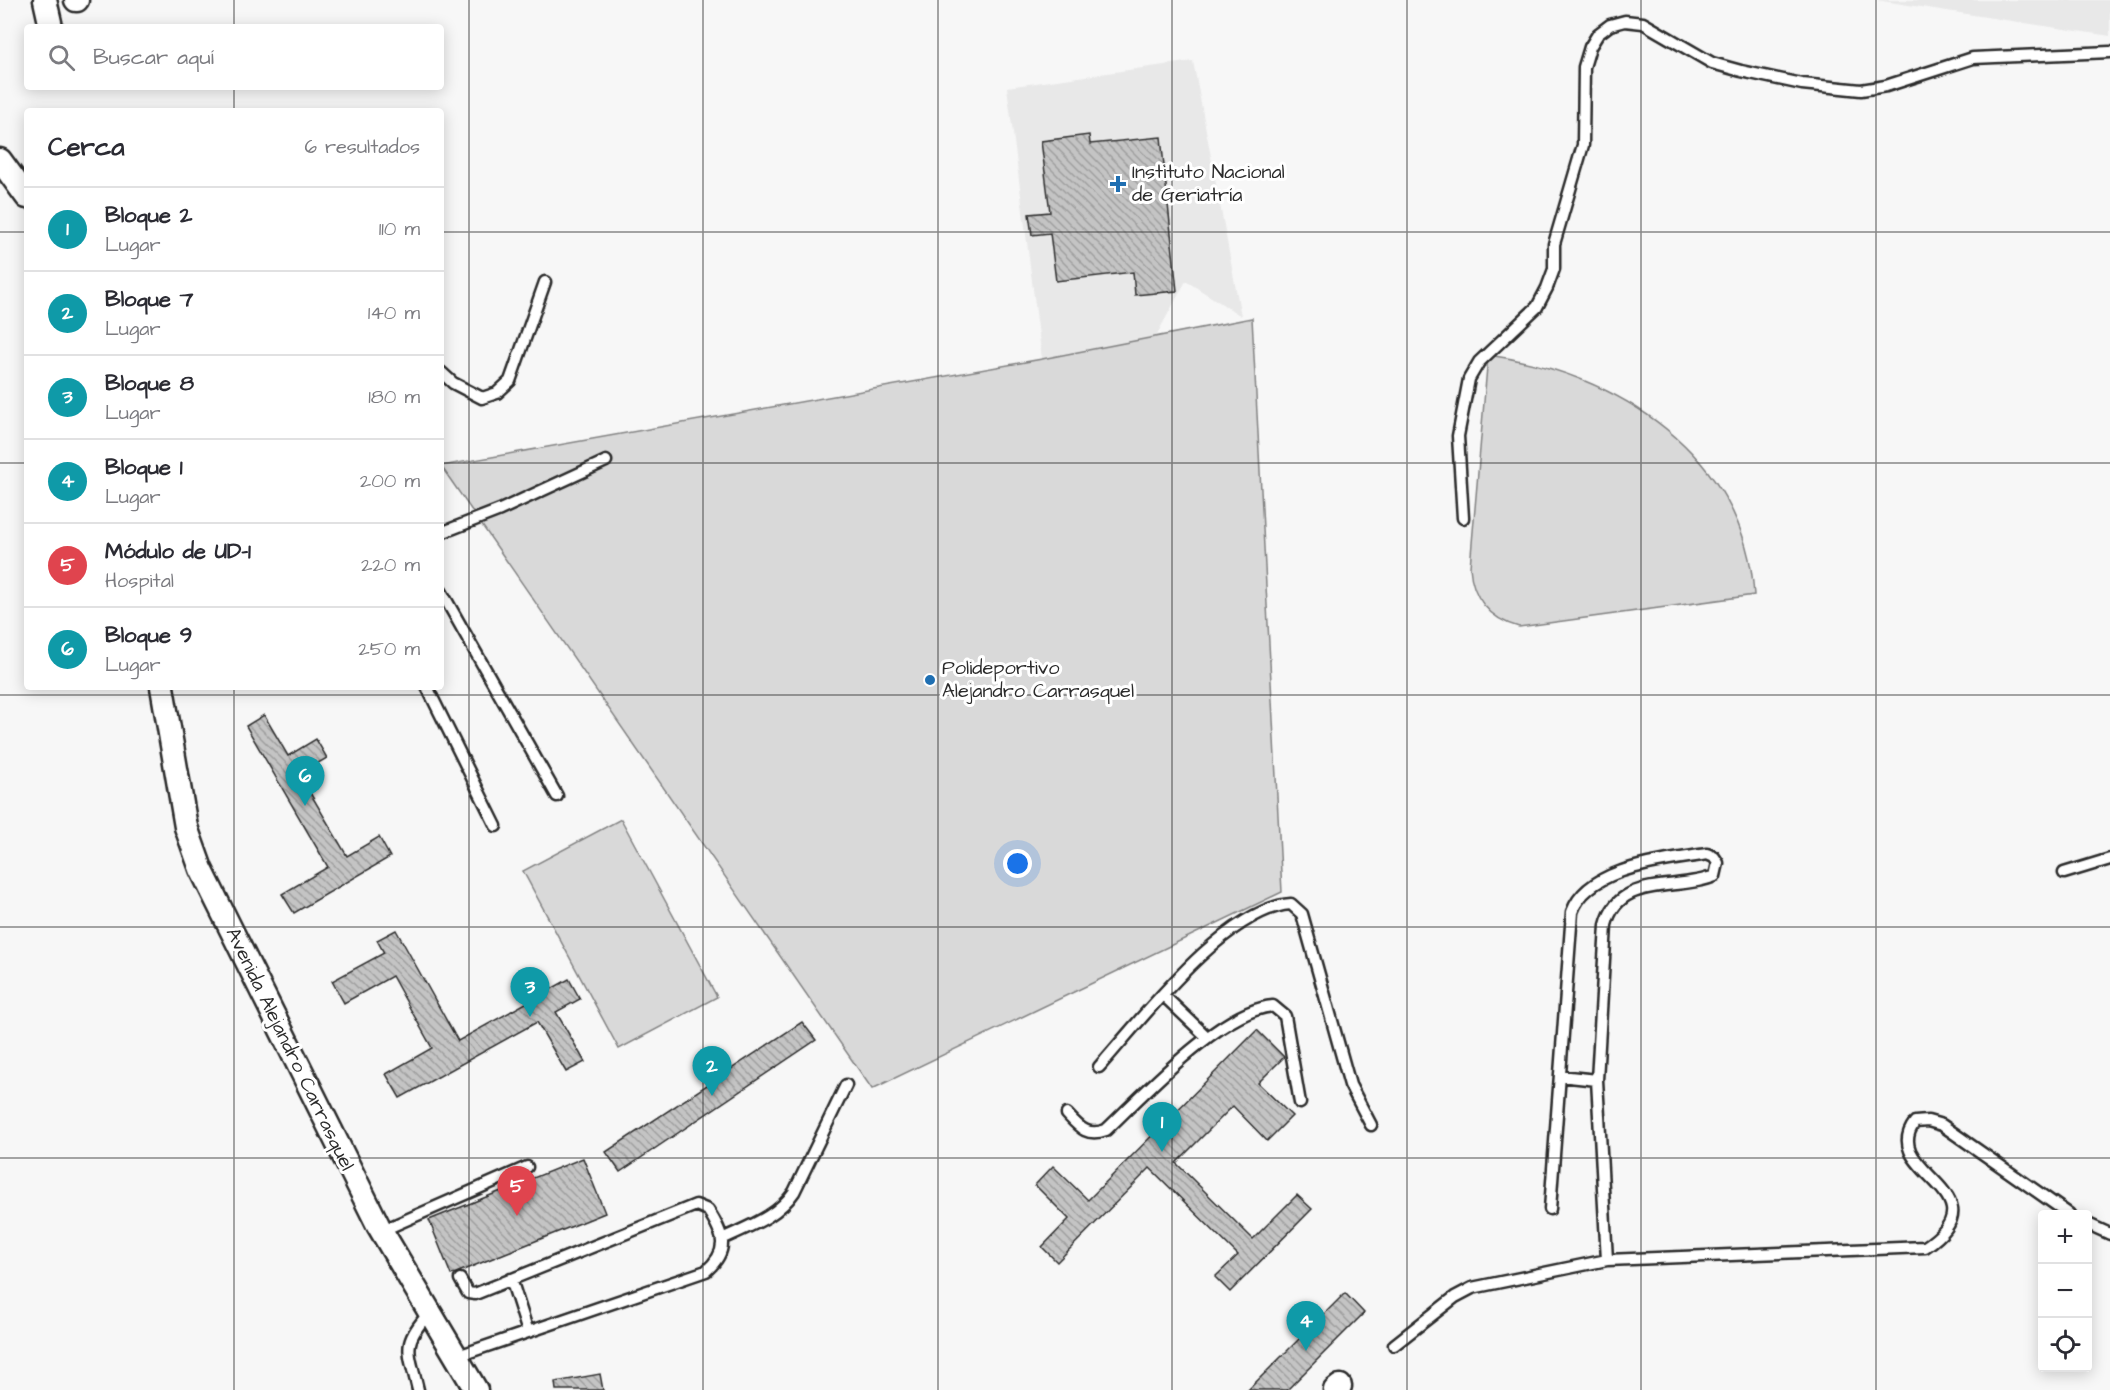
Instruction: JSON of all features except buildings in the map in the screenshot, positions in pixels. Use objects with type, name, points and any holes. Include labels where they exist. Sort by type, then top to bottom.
[{"type":"street","points":[[45,0],[50,24]]},
{"type":"street","points":[[0,160],[24,193]]},
{"type":"street","name":"Avenida Alejandro Carrasquel","points":[[163,690],[186,827],[201,869],[381,1231],[476,1390]]},
{"type":"lane","points":[[1463,518],[1458,436],[1469,379],[1479,362],[1537,307],[1547,288],[1554,269],[1554,244],[1583,146],[1584,67],[1594,41],[1610,25],[1625,21],[1643,24],[1713,63],[1741,71],[1802,84],[1861,90],[1886,86],[1973,58],[2110,52]]},
{"type":"lane","points":[[444,375],[453,383],[482,398],[497,393],[510,381],[545,282]]},
{"type":"lane","points":[[444,532],[500,510],[606,460]]},
{"type":"lane","points":[[444,596],[557,796]]},
{"type":"lane","points":[[428,690],[496,826]]},
{"type":"lane","points":[[1550,1209],[1572,912],[1575,903],[1614,872],[1707,854],[1714,857],[1718,863],[1715,876],[1636,891],[1622,896],[1611,908],[1606,925],[1597,1080],[1607,1260]]},
{"type":"lane","points":[[2064,873],[2110,859]]},
{"type":"lane","points":[[1099,1067],[1197,957],[1238,926],[1279,904],[1291,904],[1302,914],[1350,1085],[1371,1125]]},
{"type":"lane","points":[[1163,995],[1207,1036]]},
{"type":"lane","points":[[1067,1114],[1085,1132],[1095,1134],[1106,1130],[1207,1036],[1260,1007],[1273,1006],[1285,1016],[1300,1103]]},
{"type":"lane","points":[[1560,1076],[1597,1080]]},
{"type":"lane","points":[[722,1239],[774,1214],[785,1205],[794,1192],[846,1085]]},
{"type":"lane","points":[[1394,1345],[1455,1297],[1472,1288],[1607,1260],[1925,1247],[1941,1236],[1951,1222],[1951,1204],[1943,1190],[1918,1163],[1906,1145],[1907,1132],[1915,1122],[1942,1125],[2061,1210]]},
{"type":"lane","points":[[381,1231],[527,1167]]},
{"type":"lane","points":[[455,1357],[706,1271],[719,1260],[723,1251],[722,1239],[708,1210],[696,1205],[475,1294],[468,1293],[460,1279]]},
{"type":"lane","points":[[2092,1226],[2110,1234]]},
{"type":"lane","points":[[511,1279],[528,1332]]},
{"type":"lane","points":[[418,1390],[408,1341],[413,1331],[430,1312]]},
{"type":"shaded area","points":[[1876,0],[2110,0],[2110,36]]},
{"type":"shaded area","name":"Instituto Nacional de Geriatría","points":[[1193,61],[1241,316],[1186,281],[1156,336],[1042,359],[1007,87]]},
{"type":"shaded area","name":"Polideportivo Alejandro Carrasquel","points":[[1252,318],[1282,892],[872,1089],[444,470],[444,465],[1042,359]]},
{"type":"shaded area","points":[[1488,355],[1536,364],[1582,380],[1626,401],[1666,429],[1700,462],[1727,501],[1746,545],[1754,595],[1519,627],[1491,612],[1478,597],[1471,578],[1470,567]]},
{"type":"shaded area","points":[[621,819],[717,997],[619,1049],[523,871]]},
{"type":"place","name":"Instituto Nacional de Geriatría","points":[[1118,184]]},
{"type":"place","name":"Polideportivo Alejandro Carrasquel","points":[[930,680]]},
{"type":"place","name":"Bloque 9","points":[[305,806]]},
{"type":"place","name":"Bloque 8","points":[[530,1017]]},
{"type":"place","name":"Bloque 7","points":[[712,1096]]},
{"type":"place","name":"Bloque 2","points":[[1162,1152]]},
{"type":"place","name":"Módulo de UD-1","points":[[517,1216]]},
{"type":"place","name":"Bloque 1","points":[[1306,1351]]}]
